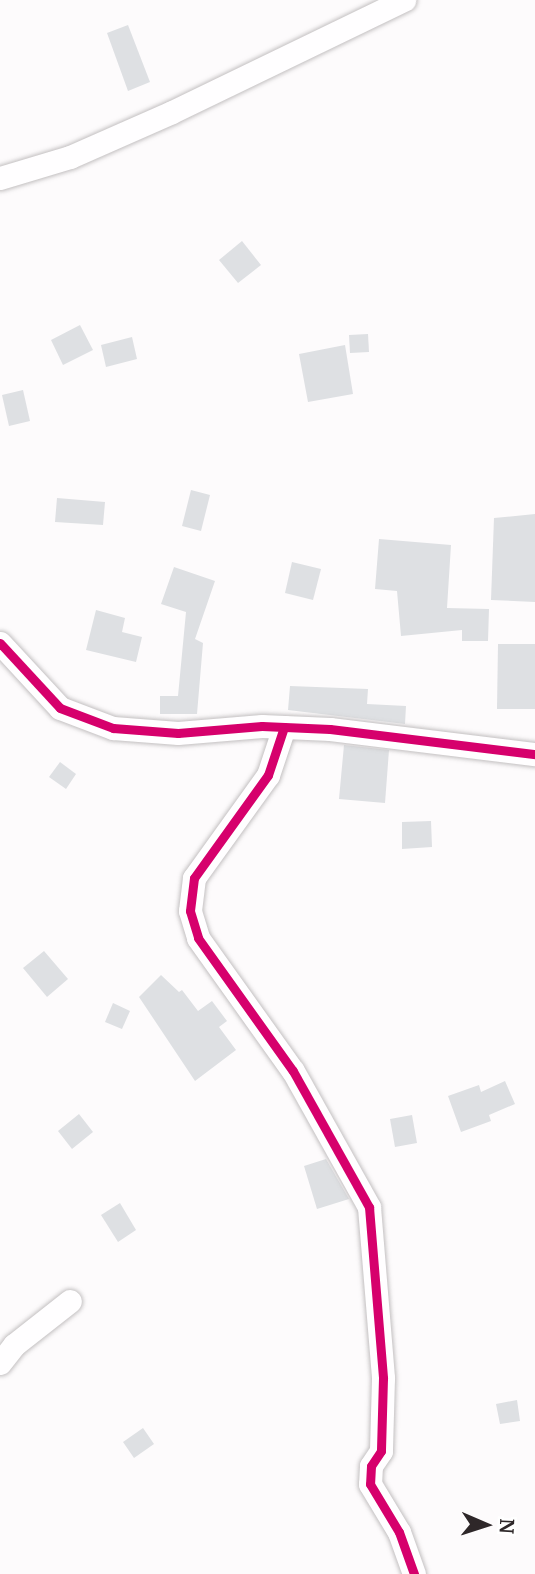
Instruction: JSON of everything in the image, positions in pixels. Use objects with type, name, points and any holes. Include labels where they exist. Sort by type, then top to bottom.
[{"type":"street","points":[[0,178],[70,157],[172,112],[404,0]]},
{"type":"street","points":[[0,643],[60,708],[113,728],[178,733],[284,727],[535,754]]},
{"type":"street","points":[[284,727],[268,775],[194,878],[190,911],[198,938],[293,1071],[369,1207],[383,1378],[381,1451],[371,1466],[370,1484],[398,1532],[414,1574]]},
{"type":"street","points":[[0,1363],[14,1345],[70,1301]]},
{"type":"building","points":[[128,25],[150,82],[128,91],[107,33]]},
{"type":"building","points":[[242,241],[261,265],[238,283],[219,260]]},
{"type":"building","points":[[80,325],[93,350],[63,365],[51,340]]},
{"type":"building","points":[[368,334],[369,352],[350,353],[349,335]]},
{"type":"building","points":[[132,337],[137,359],[106,367],[101,345]]},
{"type":"building","points":[[345,345],[353,394],[308,402],[299,354]]},
{"type":"building","points":[[23,390],[30,421],[9,426],[2,395]]},
{"type":"building","points":[[191,490],[210,495],[201,531],[182,526]]},
{"type":"building","points":[[57,498],[105,502],[103,525],[55,522]]},
{"type":"building","points":[[535,514],[535,602],[491,600],[494,518]]},
{"type":"building","points":[[379,539],[451,545],[447,608],[489,609],[488,641],[462,641],[462,630],[401,636],[397,591],[375,589]]},
{"type":"building","points":[[292,562],[321,569],[313,600],[285,593]]},
{"type":"building","points":[[174,567],[215,581],[195,639],[203,643],[197,714],[160,714],[160,696],[178,696],[186,612],[161,604]]},
{"type":"building","points":[[96,610],[125,618],[122,632],[142,637],[136,662],[86,650]]},
{"type":"building","points":[[498,644],[535,644],[535,709],[497,709]]},
{"type":"building","points":[[290,686],[368,689],[367,704],[406,706],[405,724],[288,710]]},
{"type":"building","points":[[344,745],[389,750],[385,803],[339,799]]},
{"type":"building","points":[[60,762],[76,774],[66,789],[49,777]]},
{"type":"building","points":[[431,821],[432,847],[402,849],[402,822]]},
{"type":"building","points":[[44,951],[68,979],[47,997],[23,968]]},
{"type":"building","points":[[161,975],[179,992],[182,990],[198,1011],[212,1001],[227,1021],[219,1027],[236,1050],[195,1081],[139,997]]},
{"type":"building","points":[[113,1003],[130,1011],[122,1029],[105,1022]]},
{"type":"building","points":[[505,1081],[515,1104],[489,1115],[491,1121],[461,1132],[448,1096],[479,1085],[481,1092]]},
{"type":"building","points":[[79,1114],[93,1132],[72,1149],[58,1131]]},
{"type":"building","points":[[412,1115],[417,1143],[395,1147],[390,1119]]},
{"type":"building","points":[[326,1159],[349,1199],[317,1209],[304,1166]]},
{"type":"building","points":[[120,1203],[136,1230],[118,1242],[101,1215]]},
{"type":"building","points":[[517,1400],[520,1421],[500,1424],[496,1404]]},
{"type":"building","points":[[143,1428],[154,1444],[134,1458],[123,1442]]},
{"type":"cycle path","points":[[0,643],[60,708],[113,728],[178,733],[262,726],[330,729],[535,754]]},
{"type":"cycle path","points":[[284,727],[268,775],[194,878],[190,911],[198,938],[293,1071],[369,1207],[383,1378],[381,1451],[371,1466],[370,1484],[399,1532],[414,1574]]}]
